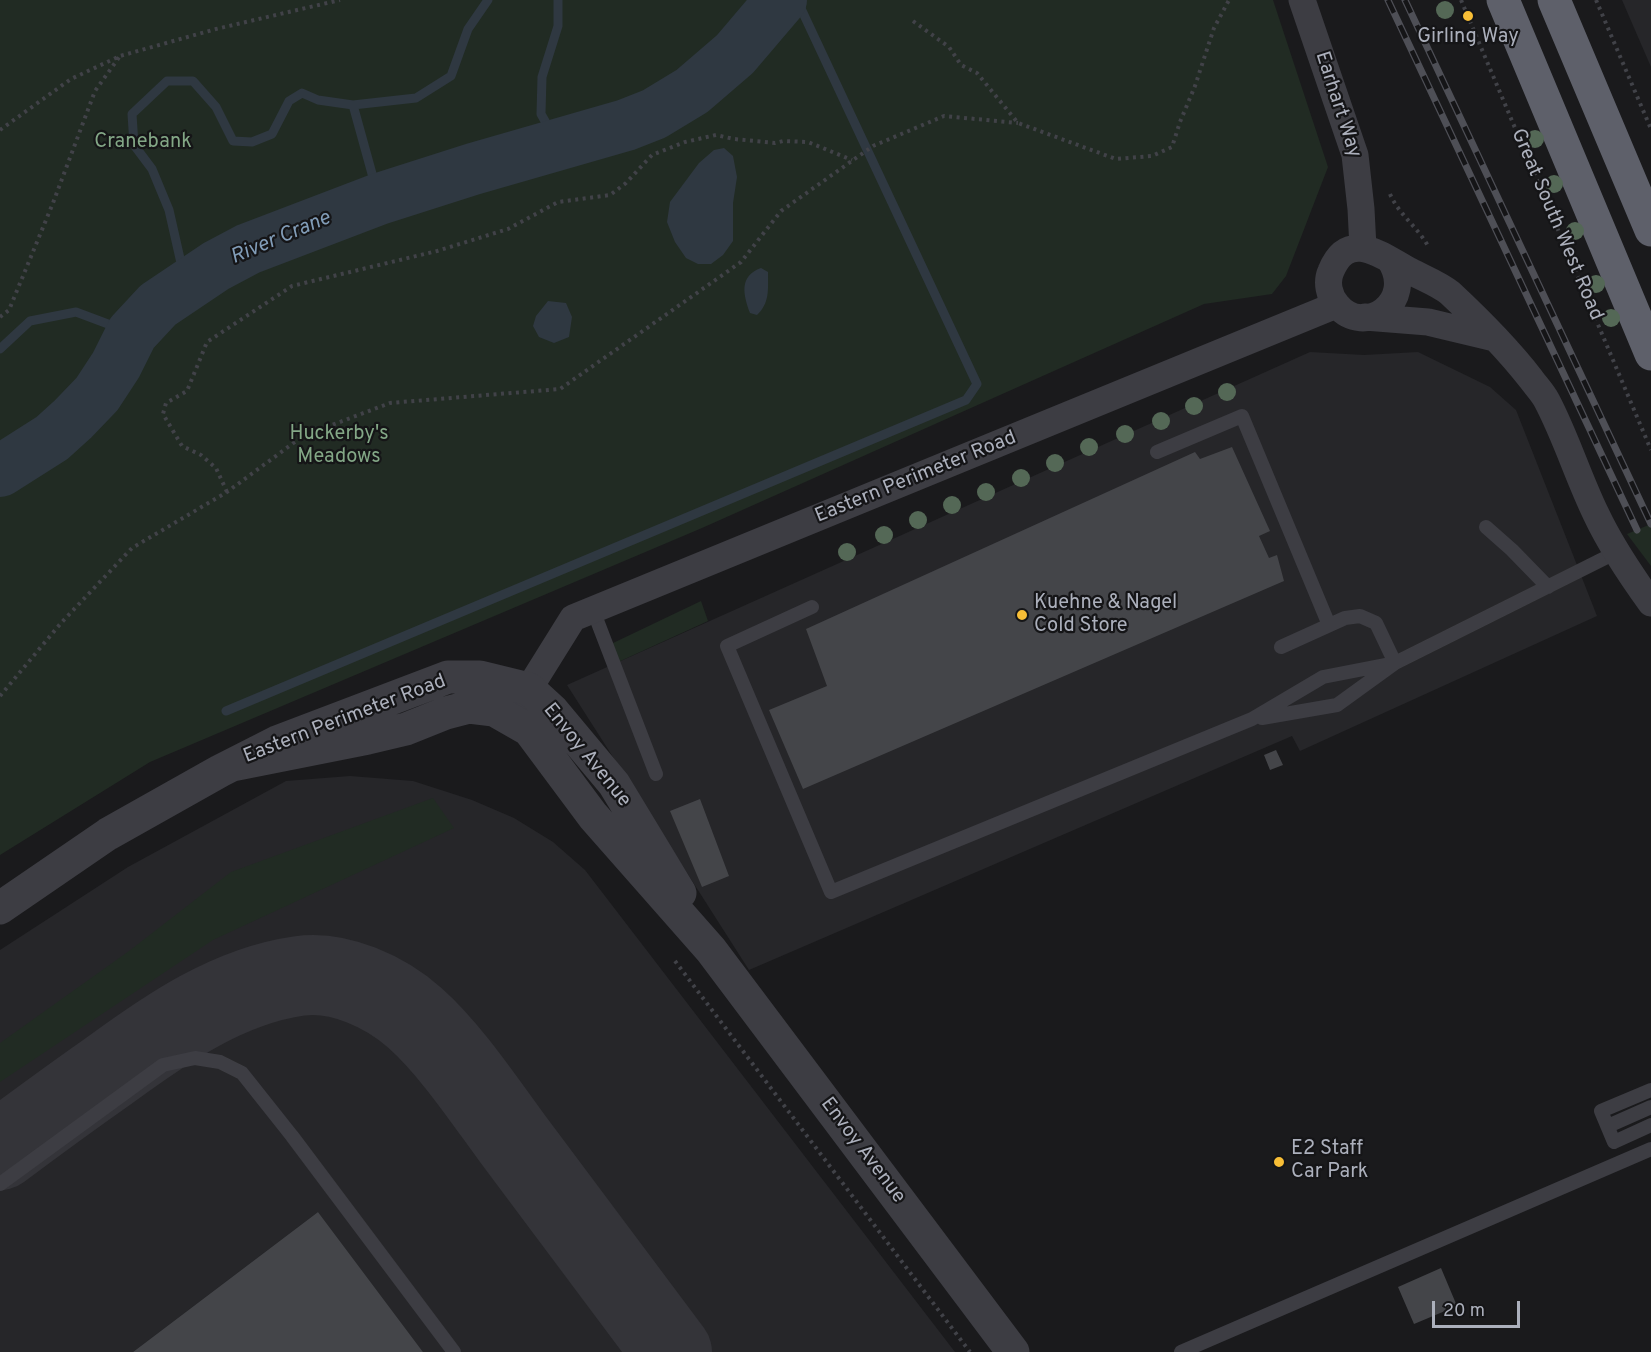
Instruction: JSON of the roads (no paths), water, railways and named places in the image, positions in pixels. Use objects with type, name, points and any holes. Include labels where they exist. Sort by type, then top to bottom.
[{"type":"highway","name":"Great South West Road","points":[[1503,0],[1651,354]]},
{"type":"highway","points":[[1554,0],[1651,230]]},
{"type":"street","name":"Earhart Way","points":[[1302,0],[1355,155],[1363,248]]},
{"type":"street","points":[[1496,339],[1428,322],[1354,316],[1344,312],[1336,304],[1328,284],[1330,273],[1342,255],[1352,250],[1363,248],[1381,253],[1447,291],[1496,339],[1516,359],[1546,400],[1615,553],[1651,603]]},
{"type":"street","points":[[1365,317],[1386,310],[1393,301],[1398,280],[1396,270],[1390,260]]},
{"type":"street","name":"Eastern Perimeter Road","points":[[232,765],[387,734],[469,707],[494,710],[510,719],[573,618],[1336,304]]},
{"type":"street","name":"Eastern Perimeter Road","points":[[0,908],[108,834],[170,797],[277,742],[448,677],[480,677],[529,689]]},
{"type":"street","name":"Envoy Avenue","points":[[529,689],[553,711],[614,784],[664,865],[711,950]]},
{"type":"street","name":"Envoy Avenue","points":[[510,719],[529,730],[593,816],[711,950],[1014,1352]]},
{"type":"lane","points":[[1157,452],[1242,416],[1329,625]]},
{"type":"lane","points":[[1486,527],[1548,586]]},
{"type":"lane","points":[[1252,719],[1337,705],[1395,663],[1615,553]]},
{"type":"lane","points":[[812,607],[727,646],[831,892],[1252,719],[1323,677],[1395,663]]},
{"type":"lane","points":[[593,610],[656,774]]},
{"type":"lane","points":[[1281,647],[1345,618],[1360,616],[1376,623],[1395,663]]},
{"type":"lane","points":[[0,1184],[163,1065],[195,1058],[220,1062],[242,1073],[454,1352]]},
{"type":"lane","points":[[1651,1090],[1601,1111],[1614,1142],[1651,1125]]},
{"type":"lane","points":[[1608,1126],[1651,1107]]},
{"type":"lane","points":[[1181,1352],[1651,1149]]},
{"type":"waterway","name":"River Crane","points":[[186,285],[169,210],[152,169],[134,145],[132,114],[167,81],[193,81],[216,107],[233,141],[252,142],[272,134],[289,101],[302,93],[318,100],[353,105],[416,98],[451,76],[468,29],[488,0]]},
{"type":"waterway","name":"River Crane","points":[[558,0],[558,26],[542,77],[541,114],[558,144]]},
{"type":"waterway","name":"River Crane","points":[[0,471],[52,438],[73,419],[97,394],[116,365],[132,333],[158,305],[216,266],[248,249],[379,199],[626,125],[654,114],[692,91],[735,54],[781,0]]},
{"type":"waterway","points":[[226,711],[966,400],[977,384],[797,0]]},
{"type":"waterway","name":"River Crane","points":[[353,105],[379,199]]},
{"type":"waterway","name":"River Crane","points":[[0,349],[30,321],[76,312],[132,333]]},
{"type":"railway","points":[[1388,0],[1637,530]]},
{"type":"railway","points":[[1405,0],[1651,524]]},
{"type":"place","name":"Girling Way","points":[[1468,16]]},
{"type":"place","name":"Kuehne & Nagel Cold Store","points":[[1022,615]]},
{"type":"place","name":"E2 Staff Car Park","points":[[1279,1162]]},
{"type":"park label","name":"Cranebank","points":[[143,143]]},
{"type":"park label","name":"Huckerby's Meadows","points":[[339,446]]}]
